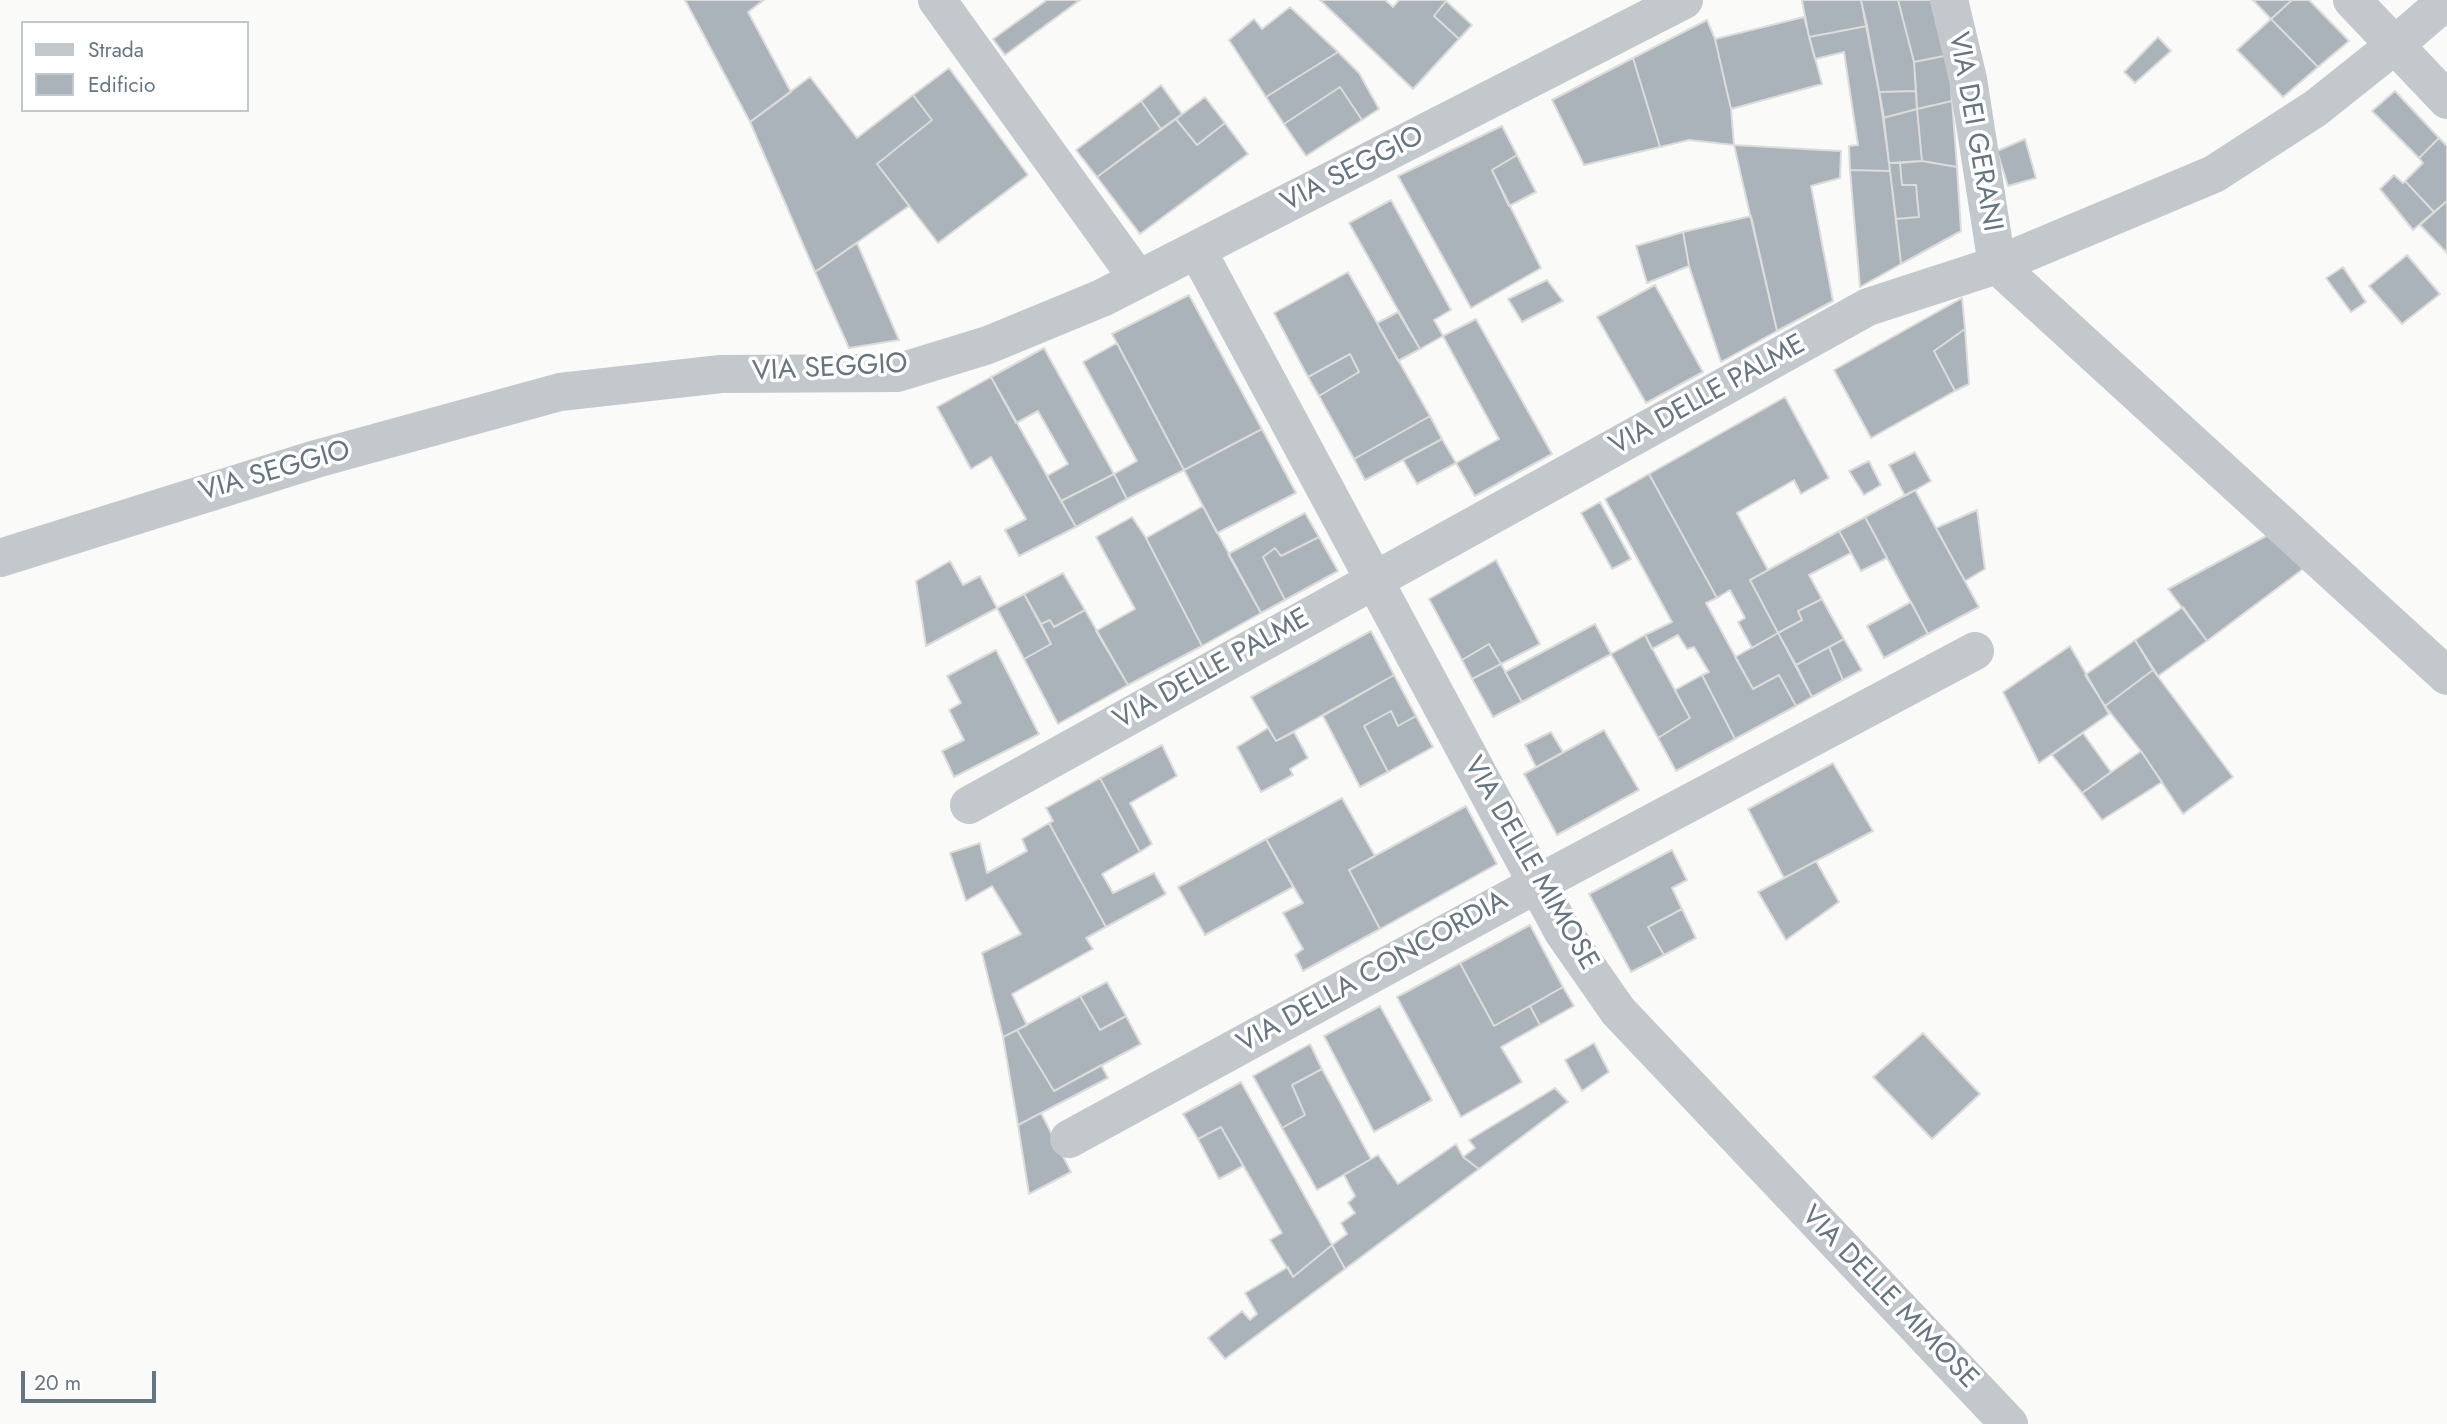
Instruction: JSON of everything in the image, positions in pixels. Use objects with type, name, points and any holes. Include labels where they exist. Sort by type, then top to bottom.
[{"type":"street","points":[[937,0],[1138,279]]},
{"type":"street","name":"VIA SEGGIO","points":[[0,558],[303,463],[560,392],[721,374],[897,373],[988,345],[1102,298],[1684,0]]},
{"type":"street","name":"VIA DEI GERANI","points":[[1949,0],[1968,79],[1997,265]]},
{"type":"street","points":[[2353,0],[2447,100]]},
{"type":"street","name":"VIA DELLE PALME","points":[[969,805],[1868,307],[1997,265],[2214,174],[2316,108],[2396,45],[2446,0]]},
{"type":"street","name":"VIA DELLE MIMOSE","points":[[1197,250],[1563,932],[1618,1011],[2009,1424]]},
{"type":"street","points":[[1997,265],[2447,676]]},
{"type":"street","name":"VIA DELLA CONCORDIA","points":[[1069,1139],[1537,884],[1975,651]]},
{"type":"building","points":[[685,0],[764,0],[748,12],[791,92],[750,122]]},
{"type":"building","points":[[1047,0],[1080,0],[1005,55],[993,39]]},
{"type":"building","points":[[1320,0],[1385,0],[1393,7],[1399,0],[1445,0],[1434,16],[1459,39],[1413,89]]},
{"type":"building","points":[[1802,0],[1861,0],[1867,26],[1809,37]]},
{"type":"building","points":[[1861,0],[1898,0],[1914,62],[1916,91],[1879,92]]},
{"type":"building","points":[[1898,0],[1936,0],[1949,55],[1914,62]]},
{"type":"building","points":[[2253,0],[2292,0],[2271,19]]},
{"type":"building","points":[[2292,0],[2309,0],[2349,41],[2318,67],[2271,19]]},
{"type":"building","points":[[1446,1],[1472,25],[1459,39],[1434,16]]},
{"type":"building","points":[[1290,7],[1338,52],[1266,97],[1229,40],[1254,19],[1262,29]]},
{"type":"building","points":[[1804,17],[1822,84],[1731,109],[1715,39]]},
{"type":"building","points":[[2271,19],[2318,67],[2283,97],[2237,50]]},
{"type":"building","points":[[1707,20],[1715,39],[1731,109],[1734,145],[1689,140],[1660,147],[1633,58]]},
{"type":"building","points":[[1867,26],[1883,112],[1890,171],[1850,170],[1849,146],[1858,145],[1844,52],[1815,59],[1809,37]]},
{"type":"building","points":[[2158,37],[2171,51],[2135,83],[2124,72]]},
{"type":"building","points":[[1338,52],[1359,73],[1379,109],[1362,120],[1340,87],[1284,124],[1266,97]]},
{"type":"building","points":[[1949,55],[1952,101],[1917,109],[1914,62]]},
{"type":"building","points":[[1633,58],[1660,147],[1584,165],[1552,100]]},
{"type":"building","points":[[949,68],[1028,175],[938,243],[877,164],[932,120],[913,95]]},
{"type":"building","points":[[810,77],[857,138],[913,95],[932,120],[877,164],[909,206],[815,272],[750,122]]},
{"type":"building","points":[[1161,85],[1182,114],[1161,129],[1141,101]]},
{"type":"building","points":[[1340,87],[1362,120],[1306,156],[1284,124]]},
{"type":"building","points":[[1916,91],[1917,109],[1883,118],[1879,92]]},
{"type":"building","points":[[2395,91],[2439,138],[2419,158],[2372,111]]},
{"type":"building","points":[[1205,97],[1225,123],[1197,145],[1176,119]]},
{"type":"building","points":[[1141,101],[1161,129],[1097,177],[1076,150]]},
{"type":"building","points":[[1952,101],[1957,167],[1922,161],[1917,109]]},
{"type":"building","points":[[1917,109],[1922,161],[1889,163],[1883,118]]},
{"type":"building","points":[[1176,119],[1197,145],[1225,123],[1248,154],[1140,234],[1097,177]]},
{"type":"building","points":[[1502,126],[1517,155],[1492,170],[1541,268],[1471,308],[1398,176]]},
{"type":"building","points":[[2439,138],[2447,146],[2447,201],[2434,212],[2405,181],[2423,163],[2419,158]]},
{"type":"building","points":[[2025,139],[2036,178],[2008,186],[1997,151]]},
{"type":"building","points":[[1734,145],[1841,151],[1840,178],[1811,186],[1833,301],[1777,331]]},
{"type":"building","points":[[1517,155],[1536,192],[1509,206],[1492,170]]},
{"type":"building","points":[[1922,161],[1957,167],[1961,231],[1901,264],[1896,219],[1919,217],[1916,185],[1902,185],[1900,163]]},
{"type":"building","points":[[1889,163],[1900,163],[1902,185],[1916,185],[1919,217],[1896,219]]},
{"type":"building","points":[[1850,170],[1890,171],[1901,264],[1860,287]]},
{"type":"building","points":[[2394,175],[2403,183],[2405,181],[2434,212],[2413,230],[2380,189]]},
{"type":"building","points":[[1391,200],[1451,310],[1434,320],[1443,336],[1420,349],[1349,223]]},
{"type":"building","points":[[2447,201],[2447,253],[2420,225]]},
{"type":"building","points":[[1751,216],[1777,331],[1721,362],[1689,266],[1683,232]]},
{"type":"building","points":[[1683,232],[1689,266],[1647,283],[1636,246]]},
{"type":"building","points":[[857,243],[899,340],[849,348],[815,272]]},
{"type":"building","points":[[2407,255],[2440,294],[2402,324],[2369,286]]},
{"type":"building","points":[[2343,267],[2366,302],[2351,312],[2326,278]]},
{"type":"building","points":[[1348,272],[1430,416],[1354,459],[1319,396],[1359,372],[1350,354],[1308,377],[1274,313]]},
{"type":"building","points":[[1547,280],[1563,301],[1522,322],[1508,299]]},
{"type":"building","points":[[1655,285],[1703,372],[1646,403],[1597,317]]},
{"type":"building","points":[[1189,295],[1262,429],[1184,470],[1112,334]]},
{"type":"building","points":[[1962,298],[1965,329],[1934,351],[1955,391],[1871,438],[1834,370]]},
{"type":"building","points":[[1398,312],[1420,349],[1398,361],[1377,323]]},
{"type":"building","points":[[1476,319],[1552,454],[1475,496],[1456,463],[1499,439],[1443,336]]},
{"type":"building","points":[[1965,329],[1969,384],[1955,391],[1934,351]]},
{"type":"building","points":[[1117,343],[1184,470],[1127,499],[1114,474],[1137,461],[1083,362]]},
{"type":"building","points":[[1044,348],[1114,474],[1061,501],[1047,476],[1068,464],[1038,411],[1016,423],[991,377]]},
{"type":"building","points":[[1350,354],[1359,372],[1319,396],[1308,377]]},
{"type":"building","points":[[991,377],[1076,527],[1019,556],[1005,530],[1026,519],[991,457],[971,469],[937,407]]},
{"type":"building","points":[[1785,397],[1829,478],[1801,494],[1794,480],[1737,513],[1768,570],[1750,580],[1778,633],[1752,648],[1738,622],[1745,618],[1730,590],[1717,598],[1649,474]]},
{"type":"building","points":[[1430,416],[1442,439],[1365,480],[1354,459]]},
{"type":"building","points":[[1262,429],[1296,493],[1217,533],[1184,470]]},
{"type":"building","points":[[1442,439],[1456,463],[1417,484],[1403,460]]},
{"type":"building","points":[[1915,452],[1931,481],[1905,496],[1889,465]]},
{"type":"building","points":[[1869,461],[1881,485],[1864,495],[1849,471]]},
{"type":"building","points":[[1114,474],[1127,499],[1076,527],[1061,501]]},
{"type":"building","points":[[1649,474],[1717,598],[1706,603],[1753,689],[1779,675],[1796,706],[1735,739],[1702,675],[1709,672],[1694,647],[1687,649],[1678,635],[1652,649],[1645,635],[1672,622],[1605,499]]},
{"type":"building","points":[[1915,490],[1979,607],[1928,634],[1865,517]]},
{"type":"building","points":[[1600,502],[1631,559],[1612,569],[1581,513]]},
{"type":"building","points":[[1203,506],[1261,613],[1202,646],[1146,538]]},
{"type":"building","points":[[1977,510],[1985,569],[1965,581],[1936,528]]},
{"type":"building","points":[[1305,513],[1319,537],[1281,556],[1275,548],[1263,557],[1285,600],[1261,613],[1228,554]]},
{"type":"building","points":[[1132,517],[1146,538],[1202,646],[1128,685],[1096,631],[1135,609],[1096,537]]},
{"type":"building","points":[[1865,517],[1887,558],[1861,571],[1839,531]]},
{"type":"building","points":[[1839,531],[1851,553],[1809,575],[1822,599],[1798,611],[1802,620],[1778,633],[1750,580]]},
{"type":"building","points":[[2270,534],[2307,566],[2207,641],[2168,589]]},
{"type":"building","points":[[1319,537],[1338,571],[1285,600],[1263,557],[1275,548],[1281,556]]},
{"type":"building","points":[[1496,560],[1540,644],[1501,664],[1489,644],[1462,660],[1429,599]]},
{"type":"building","points":[[950,561],[963,585],[980,576],[997,608],[926,646],[916,581]]},
{"type":"building","points":[[1063,573],[1085,610],[1054,627],[1050,620],[1041,624],[1024,594]]},
{"type":"building","points":[[1024,594],[1051,644],[1024,659],[997,608]]},
{"type":"building","points":[[1822,599],[1844,639],[1796,665],[1778,633],[1802,620],[1798,611]]},
{"type":"building","points":[[1911,602],[1928,634],[1884,658],[1867,626]]},
{"type":"building","points":[[2183,607],[2207,641],[2158,676],[2135,640]]},
{"type":"building","points":[[1085,610],[1128,685],[1058,724],[1024,659],[1051,644],[1041,624],[1050,620],[1054,627]]},
{"type":"building","points":[[1595,624],[1611,654],[1522,702],[1505,672]]},
{"type":"building","points":[[1371,631],[1394,675],[1276,741],[1251,697]]},
{"type":"building","points":[[1778,633],[1812,697],[1796,706],[1779,675],[1753,689],[1735,657]]},
{"type":"building","points":[[1645,635],[1690,718],[1658,738],[1611,654]]},
{"type":"building","points":[[1844,639],[1862,670],[1843,680],[1829,647]]},
{"type":"building","points":[[2135,640],[2153,670],[2105,706],[2085,675]]},
{"type":"building","points":[[1489,644],[1501,664],[1472,679],[1462,660]]},
{"type":"building","points":[[2070,646],[2109,714],[2039,763],[2003,692]]},
{"type":"building","points":[[1829,647],[1843,680],[1812,697],[1796,665]]},
{"type":"building","points":[[996,650],[1039,734],[954,777],[942,751],[964,740],[949,710],[961,703],[947,676]]},
{"type":"building","points":[[1501,664],[1522,702],[1493,717],[1472,679]]},
{"type":"building","points":[[2153,670],[2233,777],[2183,814],[2141,751],[2105,706]]},
{"type":"building","points":[[1394,675],[1416,716],[1398,726],[1391,711],[1364,726],[1388,772],[1360,787],[1323,716]]},
{"type":"building","points":[[1702,675],[1735,739],[1676,771],[1658,738],[1690,718],[1675,690]]},
{"type":"building","points":[[1391,711],[1398,726],[1416,716],[1433,747],[1388,772],[1364,726]]},
{"type":"building","points":[[1268,728],[1276,741],[1294,732],[1308,758],[1290,769],[1293,775],[1261,792],[1237,747]]},
{"type":"building","points":[[1604,730],[1639,790],[1557,835],[1524,774]]},
{"type":"building","points":[[1551,732],[1563,752],[1536,767],[1525,745]]},
{"type":"building","points":[[2083,733],[2111,772],[2082,793],[2052,755]]},
{"type":"building","points":[[1162,745],[1177,776],[1130,803],[1152,844],[1140,852],[1100,778]]},
{"type":"building","points":[[2141,751],[2162,782],[2102,820],[2082,793]]},
{"type":"building","points":[[1833,763],[1873,831],[1784,878],[1748,809]]},
{"type":"building","points":[[1100,778],[1140,852],[1102,874],[1113,893],[1154,873],[1166,894],[1106,927],[1049,823],[1053,821],[1046,808]]},
{"type":"building","points":[[1342,798],[1375,856],[1349,870],[1380,929],[1303,971],[1295,955],[1303,949],[1283,913],[1303,903],[1266,839]]},
{"type":"building","points":[[1466,806],[1497,864],[1380,929],[1349,870]]},
{"type":"building","points":[[1049,823],[1106,927],[1086,938],[1093,949],[1012,994],[1027,1025],[1003,1037],[982,953],[1021,934],[992,886],[966,901],[950,853],[980,843],[987,873],[1027,851],[1022,839]]},
{"type":"building","points":[[1266,839],[1293,887],[1205,935],[1178,887]]},
{"type":"building","points":[[1672,850],[1687,880],[1672,888],[1682,909],[1648,927],[1664,955],[1631,972],[1589,894]]},
{"type":"building","points":[[1816,861],[1839,902],[1786,940],[1758,892]]},
{"type":"building","points":[[1682,909],[1696,938],[1664,955],[1648,927]]},
{"type":"building","points":[[1530,925],[1563,987],[1494,1026],[1460,963]]},
{"type":"building","points":[[1460,963],[1494,1026],[1530,1006],[1540,1025],[1501,1047],[1522,1082],[1461,1117],[1397,997]]},
{"type":"building","points":[[1107,982],[1126,1016],[1100,1030],[1080,996]]},
{"type":"building","points":[[1563,987],[1574,1006],[1540,1025],[1530,1006]]},
{"type":"building","points":[[1080,996],[1100,1030],[1126,1016],[1141,1044],[1054,1091],[1017,1030]]},
{"type":"building","points":[[1380,1006],[1432,1100],[1374,1132],[1324,1036]]},
{"type":"building","points":[[1017,1030],[1054,1091],[1101,1065],[1108,1078],[1018,1125],[1003,1037]]},
{"type":"building","points":[[1923,1033],[1980,1094],[1932,1139],[1873,1077]]},
{"type":"building","points":[[1594,1043],[1609,1072],[1582,1091],[1565,1060]]},
{"type":"building","points":[[1310,1044],[1322,1069],[1292,1085],[1305,1115],[1282,1128],[1253,1076]]},
{"type":"building","points":[[1322,1069],[1371,1159],[1317,1190],[1282,1128],[1305,1115],[1292,1085]]},
{"type":"building","points":[[1241,1082],[1332,1245],[1293,1277],[1270,1240],[1282,1233],[1221,1127],[1198,1139],[1183,1114]]},
{"type":"building","points":[[1555,1088],[1568,1102],[1479,1169],[1463,1157],[1475,1148],[1469,1140]]},
{"type":"building","points":[[1041,1113],[1071,1172],[1029,1194],[1018,1125]]},
{"type":"building","points":[[1221,1127],[1243,1166],[1219,1179],[1198,1139]]},
{"type":"building","points":[[1456,1144],[1463,1157],[1479,1169],[1345,1269],[1332,1245],[1347,1234],[1341,1223],[1355,1213],[1348,1203],[1355,1196],[1344,1175],[1378,1155],[1398,1184]]},
{"type":"building","points":[[1332,1245],[1345,1269],[1225,1359],[1208,1338],[1242,1311],[1250,1320],[1257,1314],[1245,1293],[1288,1267],[1293,1277]]}]
